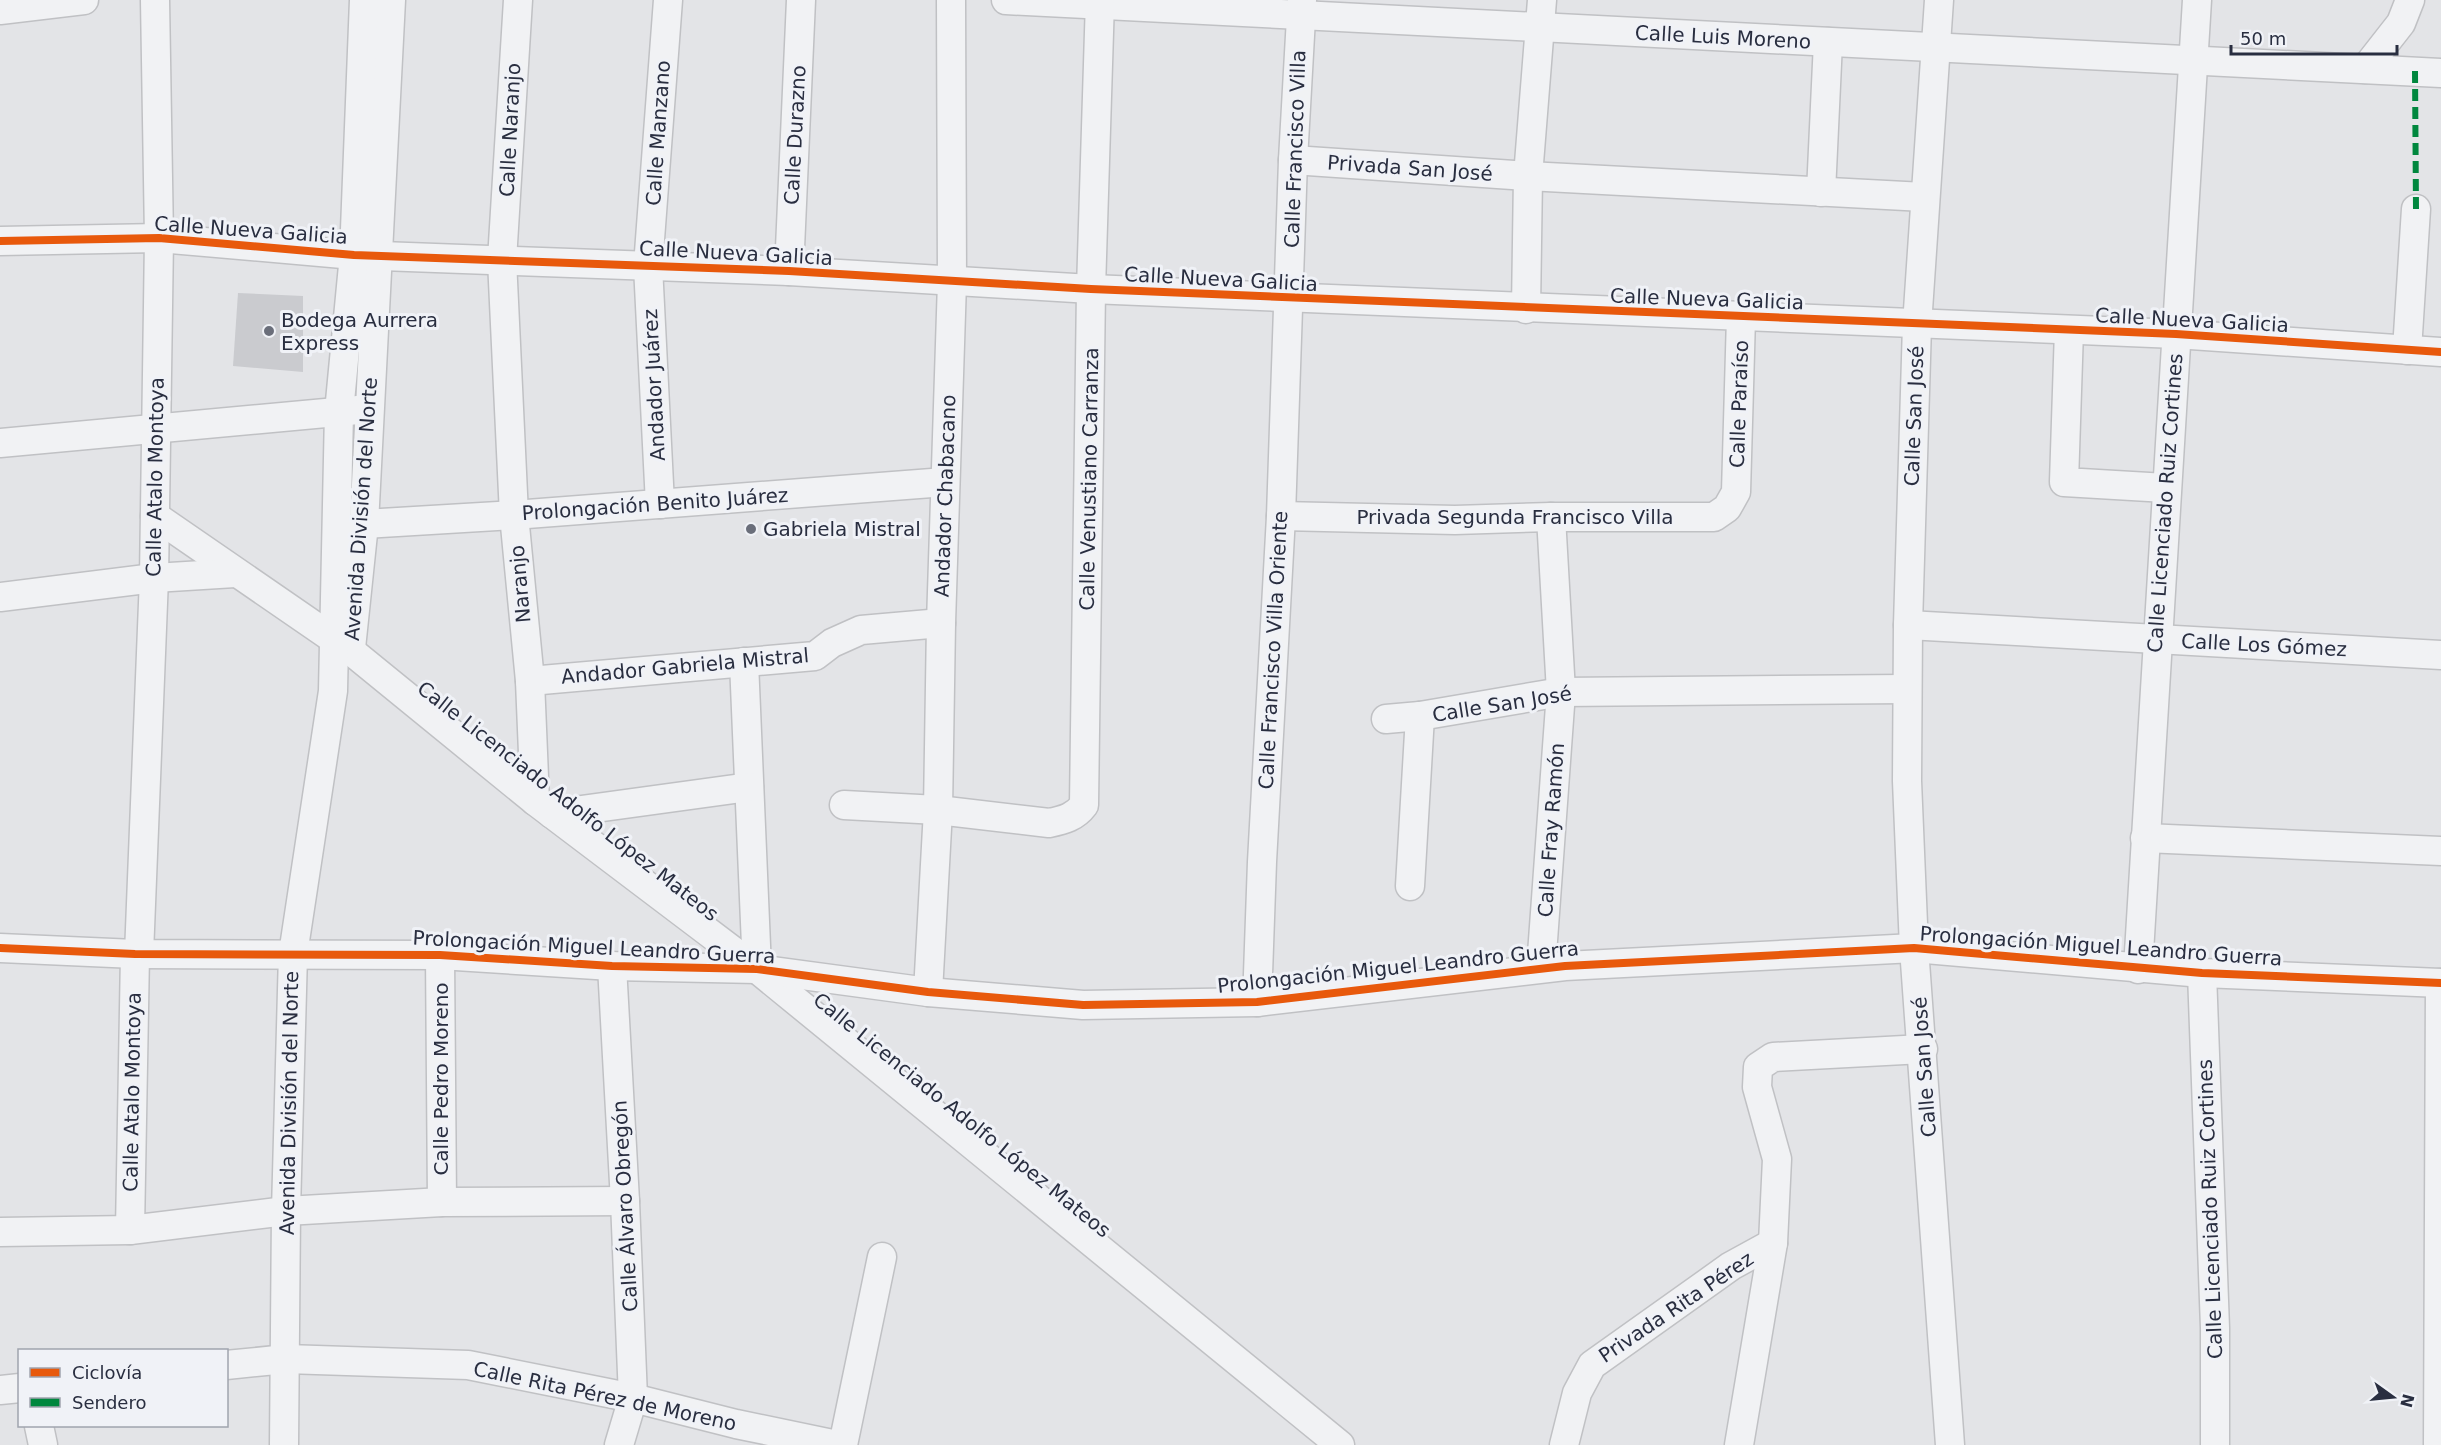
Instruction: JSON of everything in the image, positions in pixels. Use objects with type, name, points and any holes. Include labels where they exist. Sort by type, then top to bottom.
[{"type":"street","points":[[0,10],[84,0]]},
{"type":"street","name":"Calle Atalo Montoya","points":[[130,1230],[137,954],[154,578],[154,427],[159,238],[155,0]]},
{"type":"street","name":"Avenida División del Norte","points":[[284,1445],[285,1211],[293,954],[333,691],[364,524],[369,409],[365,254],[364,0]]},
{"type":"street","name":"Avenida División del Norte","points":[[343,645],[339,412],[365,254],[391,0]]},
{"type":"street","name":"Calle Naranjo","points":[[502,260],[518,0]]},
{"type":"street","name":"Calle Manzano","points":[[648,266],[668,0]]},
{"type":"street","name":"Calle Durazno","points":[[789,271],[801,0]]},
{"type":"street","name":"Andador Chabacano","points":[[928,992],[938,810],[941,623],[952,282],[951,0]]},
{"type":"street","name":"Calle Luis Moreno","points":[[1006,0],[1541,14],[1828,42],[2441,73]]},
{"type":"street","name":"Calle San José","points":[[1939,0],[1917,325],[1906,689],[1907,781],[1914,948],[1950,1445]]},
{"type":"street","name":"Calle Licenciado Ruiz Cortines","points":[[2138,969],[2197,0]]},
{"type":"street","points":[[2365,69],[2401,23],[2410,0]]},
{"type":"street","name":"Calle Venustiano Carranza","points":[[938,810],[1049,823],[1064,820],[1078,813],[1084,805],[1091,289],[1100,3]]},
{"type":"street","name":"Calle Francisco Villa","points":[[1290,298],[1293,160],[1302,8]]},
{"type":"street","points":[[1526,309],[1528,176],[1541,14]]},
{"type":"street","points":[[1821,192],[1828,42]]},
{"type":"street","name":"Privada San José","points":[[1293,160],[1528,176]]},
{"type":"street","points":[[1528,176],[1924,197]]},
{"type":"street","points":[[2407,350],[2416,209]]},
{"type":"street","name":"Calle Nueva Galicia","points":[[0,241],[159,238],[365,254],[789,271],[952,282],[1526,309],[2176,334],[2441,352]]},
{"type":"street","name":"Naranjo","points":[[502,260],[514,515],[543,807]]},
{"type":"street","name":"Andador Juárez","points":[[648,266],[660,504]]},
{"type":"street","name":"Calle Francisco Villa Oriente","points":[[1257,1002],[1290,298]]},
{"type":"street","name":"Calle Paraíso","points":[[1736,492],[1742,317]]},
{"type":"street","points":[[2069,330],[2064,482],[2166,488]]},
{"type":"street","points":[[0,443],[154,427],[369,409]]},
{"type":"street","name":"Prolongación Benito Juárez","points":[[364,524],[514,515],[945,482]]},
{"type":"street","name":"Privada Segunda Francisco Villa","points":[[1281,516],[1455,520],[1551,517],[1714,517],[1727,508],[1736,492]]},
{"type":"street","name":"Calle Licenciado Adolfo López Mateos","points":[[155,516],[343,645],[543,807],[757,969],[1340,1445]]},
{"type":"street","name":"Calle Fray Ramón","points":[[1541,968],[1561,692],[1551,517]]},
{"type":"street","points":[[0,597],[154,578],[235,573]]},
{"type":"street","name":"Andador Gabriela Mistral","points":[[530,681],[815,656],[832,643],[861,630],[941,623]]},
{"type":"street","name":"Calle Los Gómez","points":[[1908,626],[2441,655]]},
{"type":"street","points":[[744,662],[757,969]]},
{"type":"street","name":"Calle San José","points":[[1386,718],[1420,716],[1561,692],[1906,689]]},
{"type":"street","points":[[1410,886],[1420,716]]},
{"type":"street","points":[[543,807],[749,787]]},
{"type":"street","points":[[844,805],[938,810]]},
{"type":"street","points":[[2145,838],[2441,851]]},
{"type":"street","name":"Prolongación Miguel Leandro Guerra","points":[[0,948],[137,954],[440,955],[612,966],[757,969],[928,992],[1083,1005],[1257,1002],[1541,968],[1914,948],[2202,974],[2440,983]]},
{"type":"street","name":"Calle Pedro Moreno","points":[[440,955],[442,1202]]},
{"type":"street","name":"Calle Álvaro Obregón","points":[[612,966],[633,1398],[619,1445]]},
{"type":"street","name":"Calle Licenciado Ruiz Cortines","points":[[2202,974],[2215,1328],[2215,1445]]},
{"type":"street","points":[[2438,1445],[2440,983]]},
{"type":"street","points":[[1739,1445],[1773,1243],[1777,1159],[1757,1087],[1758,1066],[1773,1057],[1923,1049]]},
{"type":"street","name":"Calle Pedro Moreno","points":[[0,1232],[130,1230],[285,1211],[442,1202],[625,1201]]},
{"type":"street","name":"Privada Rita Pérez","points":[[1564,1445],[1577,1392],[1592,1365],[1731,1266],[1773,1243]]},
{"type":"street","points":[[843,1445],[882,1257]]},
{"type":"street","name":"Calle Rita Pérez de Moreno","points":[[228,1365],[286,1359],[468,1365],[633,1398],[736,1424],[837,1445]]},
{"type":"street","points":[[0,1390],[18,1388]]},
{"type":"street","points":[[39,1427],[43,1445]]},
{"type":"building","name":"Bodega Aurrera Express","points":[[238,293],[303,296],[303,372],[233,366]]},
{"type":"marked path","points":[[2415,71],[2416,209]]},
{"type":"cycle path","points":[[0,241],[159,238],[354,255],[789,271],[1091,289],[2176,334],[2441,352]]},
{"type":"cycle path","points":[[0,948],[135,954],[440,955],[612,966],[757,969],[928,992],[1083,1005],[1257,1002],[1565,966],[1914,948],[2202,973],[2441,983]]},
{"type":"place","name":"Bodega Aurrera Express","points":[[269,331]]},
{"type":"place","name":"Gabriela Mistral","points":[[751,529]]}]
